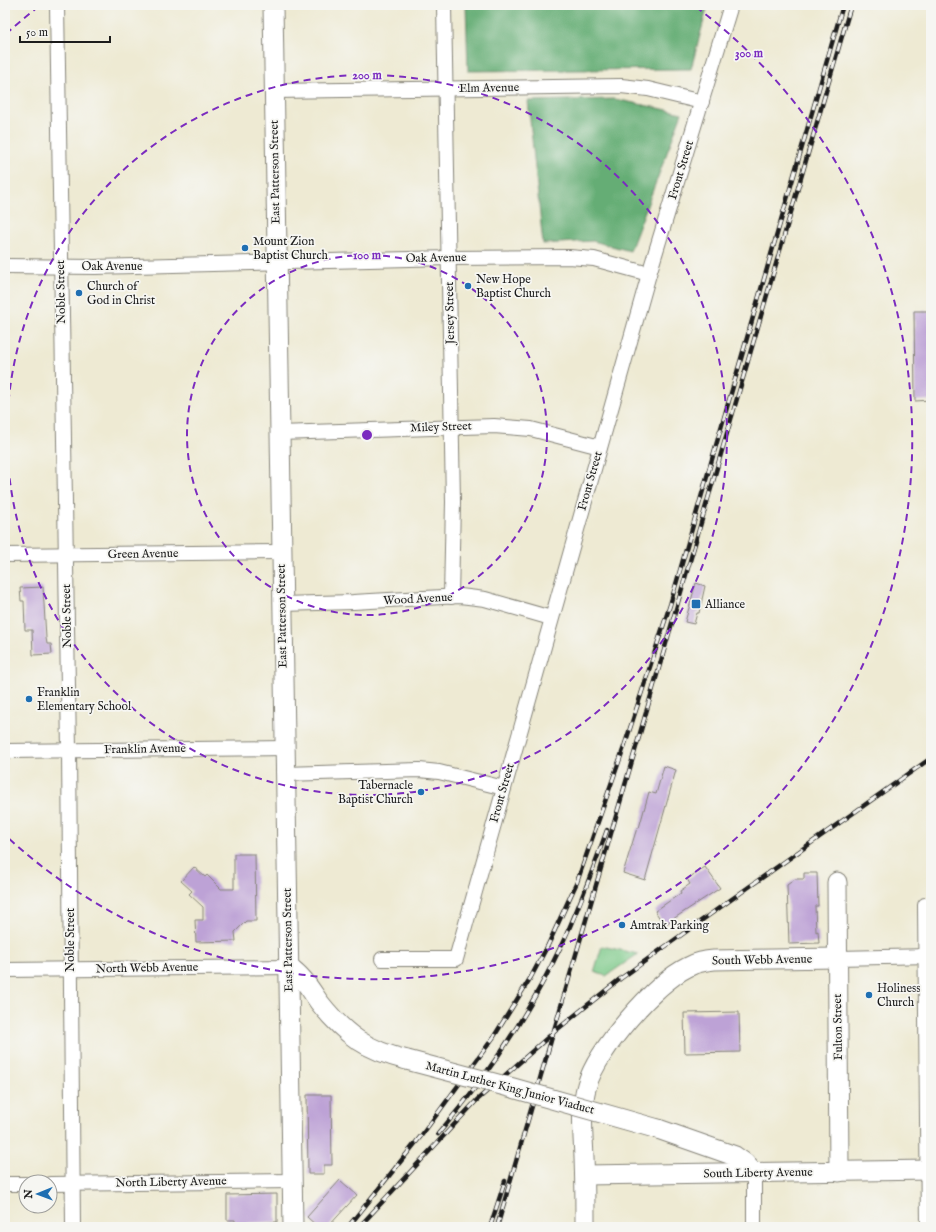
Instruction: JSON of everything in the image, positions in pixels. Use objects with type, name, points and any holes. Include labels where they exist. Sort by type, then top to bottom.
[{"type":"street","name":"Noble Street","points":[[57,5],[69,750],[73,1227]]},
{"type":"street","name":"East Patterson Street","points":[[273,5],[276,263],[293,1227]]},
{"type":"street","name":"Jersey Street","points":[[444,5],[452,426],[453,512],[451,596]]},
{"type":"street","name":"Front Street","points":[[382,959],[456,959],[649,274],[731,5]]},
{"type":"street","name":"Elm Avenue","points":[[274,91],[634,87],[702,102]]},
{"type":"street","name":"Oak Avenue","points":[[5,266],[95,267],[448,258],[569,257],[594,259],[649,274]]},
{"type":"street","name":"Miley Street","points":[[279,434],[452,426],[513,427],[531,429],[600,447]]},
{"type":"street","name":"Green Avenue","points":[[5,555],[281,552]]},
{"type":"street","name":"Wood Avenue","points":[[282,604],[353,602],[451,596],[486,599],[551,618]]},
{"type":"street","name":"Franklin Avenue","points":[[5,751],[285,748]]},
{"type":"street","points":[[285,774],[419,770],[439,772],[504,788]]},
{"type":"street","name":"Fulton Street","points":[[837,882],[839,1172]]},
{"type":"street","points":[[925,905],[928,956],[928,1227]]},
{"type":"street","name":"South Webb Avenue","points":[[585,1227],[583,1124],[586,1085],[592,1071],[610,1044],[641,1007],[666,982],[689,966],[714,960],[928,956]]},
{"type":"street","name":"North Webb Avenue","points":[[5,970],[289,967]]},
{"type":"street","name":"Martin Luther King Junior Viaduct","points":[[289,967],[297,972],[330,1015],[347,1032],[376,1052],[513,1088],[658,1129],[735,1156],[745,1163],[754,1173]]},
{"type":"street","name":"South Liberty Avenue","points":[[584,1175],[929,1170]]},
{"type":"street","points":[[754,1173],[754,1227]]},
{"type":"street","name":"North Liberty Avenue","points":[[58,1184],[292,1181]]},
{"type":"street","points":[[5,1184],[18,1184]]},
{"type":"green space","points":[[466,5],[708,5],[691,69],[468,71]]},
{"type":"green space","points":[[615,99],[682,113],[630,251],[593,241],[543,244],[528,101]]},
{"type":"green space","points":[[602,946],[638,954],[606,976],[594,972]]},
{"type":"building","points":[[914,311],[931,311],[931,400],[915,401]]},
{"type":"building","points":[[696,583],[705,586],[699,613],[697,613],[694,624],[685,622]]},
{"type":"building","points":[[43,587],[46,638],[47,644],[51,644],[52,654],[33,655],[32,630],[25,630],[24,601],[21,601],[20,588]]},
{"type":"building","points":[[664,766],[676,770],[645,880],[623,873],[637,828],[639,828],[649,792],[656,794]]},
{"type":"building","points":[[234,854],[255,854],[256,921],[246,921],[235,932],[236,941],[196,942],[195,920],[203,920],[203,907],[189,894],[192,891],[181,881],[194,867],[205,877],[207,875],[221,889],[234,889]]},
{"type":"building","points":[[705,867],[720,888],[664,925],[655,911],[681,893],[680,891],[690,884],[687,879]]},
{"type":"building","points":[[804,873],[817,873],[818,906],[815,906],[816,932],[818,931],[819,943],[789,944],[787,885],[795,879],[804,879]]},
{"type":"building","points":[[739,1012],[740,1052],[685,1053],[684,1013]]},
{"type":"building","points":[[307,1095],[331,1095],[332,1165],[324,1165],[324,1174],[308,1174]]},
{"type":"building","points":[[340,1180],[357,1195],[328,1227],[318,1227],[307,1217]]},
{"type":"building","points":[[277,1194],[277,1222],[248,1223],[249,1227],[235,1227],[235,1220],[227,1220],[227,1195]]},
{"type":"railway","points":[[348,1227],[421,1136],[493,1038],[531,977],[548,945],[577,882],[624,747],[670,605],[843,5]]},
{"type":"railway","points":[[497,1227],[851,5]]},
{"type":"railway","points":[[359,1227],[477,1100],[554,1032],[620,979],[931,758]]},
{"type":"railway","points":[[438,1134],[473,1090],[506,1044],[549,971],[586,889],[607,830]]},
{"type":"railway","points":[[490,1227],[505,1181]]},
{"type":"place","name":"Mount Zion Baptist Church","points":[[245,248]]},
{"type":"place","name":"New Hope Baptist Church","points":[[468,286]]},
{"type":"place","name":"Church of God in Christ","points":[[79,293]]},
{"type":"place","name":"Alliance","points":[[696,604]]},
{"type":"place","name":"Franklin Elementary School","points":[[29,699]]},
{"type":"place","name":"Tabernacle Baptist Church","points":[[421,792]]},
{"type":"place","name":"Amtrak Parking","points":[[622,925]]},
{"type":"place","name":"Holiness Church","points":[[869,995]]}]
